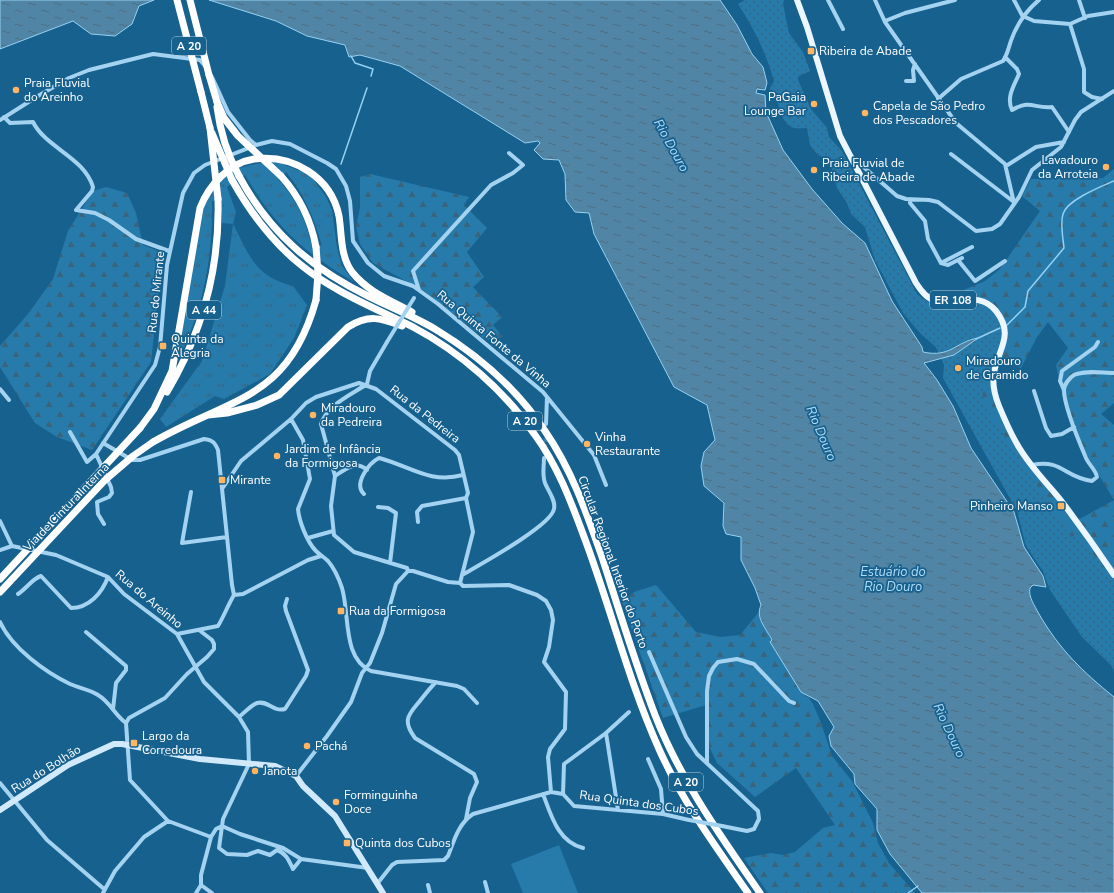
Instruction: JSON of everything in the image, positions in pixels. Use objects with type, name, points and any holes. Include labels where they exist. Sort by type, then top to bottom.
[{"type":"highway","name":"A 20","points":[[177,0],[210,128]]},
{"type":"highway","name":"A 20","points":[[190,0],[217,102]]},
{"type":"highway","name":"Circular Regional Interior do Porto","points":[[217,102],[219,125],[232,163],[235,178],[273,227],[308,261],[353,288],[433,328],[458,344],[490,368],[516,394],[545,431],[563,460],[586,512],[655,713],[668,745],[686,783],[760,893]]},
{"type":"highway","points":[[208,415],[233,405],[256,392],[287,363],[303,339],[309,325],[316,300],[318,273],[316,246],[309,220],[301,202],[281,176],[238,136],[224,118],[217,102]]},
{"type":"highway","name":"Circular Regional Interior do Porto","points":[[210,128],[253,214],[266,231],[302,267],[347,295],[428,337],[452,352],[483,376],[513,406],[536,436],[558,473],[592,556],[659,748],[677,785],[709,837],[748,893]]},
{"type":"highway","name":"A 44","points":[[154,409],[161,401],[182,367],[204,311],[215,262],[218,199],[210,128]]},
{"type":"highway","points":[[154,409],[172,371],[196,227],[204,198],[221,176],[242,163],[252,160],[264,158],[284,160],[298,164],[315,175],[326,187],[334,200],[345,258],[351,270],[369,290],[418,316],[433,328]]},
{"type":"highway","points":[[208,415],[257,405],[279,395],[348,327],[359,320],[370,318],[381,319],[428,337]]},
{"type":"highway","name":"Via de Cintura Interna","points":[[0,579],[140,428],[154,409]]},
{"type":"highway","name":"Via de Cintura Interna","points":[[0,592],[105,480],[133,456],[153,442],[208,415]]},
{"type":"main road","name":"ER 108","points":[[797,0],[807,27],[837,129],[849,157],[916,283],[923,293],[932,300],[941,301],[966,299],[980,301],[992,307],[1000,317],[1006,336],[994,374],[994,390],[998,404],[1016,444],[1063,503],[1114,575]]},
{"type":"street","points":[[828,0],[843,29]]},
{"type":"street","points":[[875,0],[884,21],[956,123],[993,152],[1006,166],[1014,203]]},
{"type":"street","points":[[884,21],[947,1],[955,0]]},
{"type":"street","points":[[1014,0],[1023,17],[1034,21],[1070,24],[1088,16],[1114,12]]},
{"type":"street","points":[[938,99],[961,79],[997,65],[1006,57],[1013,36],[1023,17],[1032,5],[1039,0]]},
{"type":"street","points":[[1079,0],[1085,18]]},
{"type":"street","points":[[1070,24],[1084,69],[1084,92],[1092,97],[1102,99]]},
{"type":"street","points":[[170,251],[136,239],[109,220],[95,213],[76,210],[92,191],[93,187],[74,160],[38,133],[33,122],[10,123],[2,118],[69,78],[89,70],[153,54],[169,55],[200,60],[216,82],[228,112],[256,145]]},
{"type":"street","points":[[1006,57],[1017,69],[1019,74],[1009,97],[1009,103],[1012,110],[1024,104],[1045,108],[1052,107],[1069,132]]},
{"type":"street","points":[[906,81],[914,81],[912,70],[915,64]]},
{"type":"street","points":[[849,157],[853,156],[865,169],[897,196],[938,202],[976,231],[984,231],[992,229],[1000,224],[1014,203],[1032,170],[1061,147],[1081,112],[1114,91]]},
{"type":"street","name":"Rua do Mirante","points":[[96,454],[155,365],[160,347],[170,251],[183,194],[194,173],[205,165],[256,145],[272,141],[290,144],[327,163],[336,169],[346,186],[350,201],[353,241],[360,254],[368,263],[384,276],[419,290]]},
{"type":"street","points":[[1006,166],[1036,147],[1064,142]]},
{"type":"street","points":[[509,153],[523,165],[513,174],[490,185],[413,271],[419,290],[370,372],[367,384],[334,406],[323,418],[321,424],[335,476],[331,506],[332,531],[337,539],[354,552],[407,568],[408,571],[413,571],[463,586],[509,585],[538,595],[546,602],[551,610],[553,620],[544,662],[566,692],[565,729],[550,749],[548,757],[551,792]]},
{"type":"street","points":[[951,154],[1014,203]]},
{"type":"street","points":[[910,199],[910,203],[926,221],[928,239],[941,263],[948,265],[960,259],[975,280],[1004,261]]},
{"type":"street","points":[[941,263],[972,247]]},
{"type":"street","name":"Rua Quinta Fonte da Vinha","points":[[419,290],[438,304],[547,397],[594,455],[606,485]]},
{"type":"street","points":[[1032,465],[1053,464],[1081,480],[1092,481],[1097,477],[1087,460],[1074,427],[1064,390],[1060,381],[1062,371],[1095,347],[1098,342]]},
{"type":"street","points":[[1064,390],[1067,382],[1074,375],[1082,373],[1114,373]]},
{"type":"street","points":[[222,489],[240,461],[292,419],[306,403],[346,386],[359,383],[367,384]]},
{"type":"street","name":"Rua da Pedreira","points":[[367,384],[376,389],[459,454],[468,493],[466,498],[473,532],[460,584]]},
{"type":"street","points":[[0,389],[9,400]]},
{"type":"street","points":[[1034,391],[1046,428],[1052,436],[1062,434],[1074,427]]},
{"type":"street","points":[[546,424],[547,397]]},
{"type":"street","points":[[292,419],[303,440],[310,479],[298,509],[308,538],[315,550],[328,561],[342,587],[351,646],[359,664],[365,668],[399,677],[457,686],[464,689],[478,703]]},
{"type":"street","points":[[70,432],[87,462],[96,454],[111,486],[112,493],[108,497],[97,502],[98,514],[104,524]]},
{"type":"street","points":[[103,443],[132,460],[140,460],[204,439],[215,443],[218,450],[234,595],[218,626],[177,634]]},
{"type":"street","points":[[364,494],[360,487],[361,481],[367,470],[375,460],[379,458],[431,477],[452,478],[463,475]]},
{"type":"street","points":[[462,576],[516,543],[550,517],[554,510],[554,504],[544,482],[544,458]]},
{"type":"street","points":[[335,476],[355,465],[362,466],[367,470]]},
{"type":"street","points":[[191,492],[182,543],[227,537]]},
{"type":"street","points":[[418,522],[417,512],[422,506],[466,498]]},
{"type":"street","points":[[378,507],[388,508],[396,513],[390,563]]},
{"type":"street","points":[[0,521],[12,546],[0,550]]},
{"type":"street","points":[[308,538],[332,531]]},
{"type":"street","name":"Rua do Areinho","points":[[12,546],[56,555],[108,577],[124,594],[177,634],[195,669],[204,682],[239,717],[248,732],[249,764]]},
{"type":"street","points":[[234,595],[243,594],[308,560],[321,556]]},
{"type":"street","points":[[383,893],[335,816],[299,782],[296,776],[328,736],[351,702],[365,668],[370,663],[382,633],[396,584],[408,571]]},
{"type":"street","points":[[18,594],[26,589],[36,578],[41,576],[71,608],[75,608],[95,599],[108,577]]},
{"type":"street","points":[[239,717],[258,703],[264,702],[275,709],[285,709],[306,676],[307,666],[286,611],[285,606],[287,599]]},
{"type":"street","points":[[0,622],[6,635],[47,672],[84,690],[97,694],[113,709],[116,715],[126,723]]},
{"type":"street","points":[[199,630],[212,640],[214,649],[195,669],[187,674],[165,698],[129,718],[126,723],[127,745],[130,780],[168,821],[211,837]]},
{"type":"street","points":[[86,632],[126,666],[126,670],[116,683],[113,709]]},
{"type":"street","points":[[649,652],[686,737],[697,754],[706,763]]},
{"type":"street","points":[[706,763],[707,691],[709,676],[718,662],[737,659],[754,664],[789,701],[794,702]]},
{"type":"street","points":[[377,884],[392,865],[397,862],[444,860],[448,856],[460,826],[466,818],[470,798],[477,782],[474,774],[415,738],[409,730],[408,722],[411,710],[436,682]]},
{"type":"street","points":[[563,794],[564,764],[606,733],[628,712]]},
{"type":"street","points":[[606,733],[618,810]]},
{"type":"street","name":"Rua do Bolhão","points":[[0,810],[79,759],[106,746],[114,744],[127,745],[200,759],[275,766],[296,776]]},
{"type":"street","points":[[648,759],[661,789],[663,814]]},
{"type":"street","name":"Rua Quinta dos Cubos","points":[[466,818],[473,814],[551,792],[563,794],[574,806],[663,814],[747,831],[754,829],[759,819],[758,811],[706,763]]},
{"type":"street","points":[[249,764],[223,819],[219,848],[227,854],[247,855],[258,851],[270,855],[277,850],[282,852],[288,858],[293,869],[301,860]]},
{"type":"street","points":[[0,783],[14,801],[20,805],[47,840],[103,891],[116,871],[144,837],[168,821]]},
{"type":"street","points":[[543,794],[556,828],[574,846],[583,848]]},
{"type":"street","points":[[196,893],[201,885],[200,875],[211,837],[216,829],[222,826],[283,848],[301,860],[368,868]]},
{"type":"street","points":[[485,882],[488,893]]},
{"type":"street","points":[[201,885],[212,893]]},
{"type":"street","points":[[428,885],[430,893]]},
{"type":"green space","points":[[745,0],[784,0],[783,4],[789,33],[803,52],[810,71],[799,76],[798,80],[811,109],[827,128],[829,137],[842,151],[917,294],[927,301],[938,305],[979,304],[992,312],[998,321],[1001,327],[1002,337],[989,378],[984,385],[982,394],[984,402],[987,409],[1071,537],[1078,533],[1114,583],[1114,671],[1111,665],[1082,637],[1050,590],[1043,571],[1026,546],[1017,511],[943,378],[944,365],[937,348],[921,334],[903,313],[875,260],[865,227],[851,214],[847,203],[837,188],[830,162],[816,153],[810,145],[807,128],[794,128],[787,124],[784,120],[780,112],[777,99],[783,99],[783,95],[769,90],[774,81],[767,61],[749,22],[738,4]]},
{"type":"green space","points":[[277,162],[310,175],[326,197],[332,210],[337,248],[342,266],[354,282],[320,260],[292,236],[268,209],[245,175],[227,187],[236,212],[233,224],[222,223],[222,199],[212,201],[211,243],[205,284],[194,323],[177,362],[176,360],[202,213],[208,199],[222,179],[239,168],[262,163]],"holes":[[[286,172],[304,198],[316,226],[322,246],[310,240],[298,207],[278,179]]]},
{"type":"green space","points":[[1114,169],[1114,403],[1101,414],[1114,425],[1114,500],[1114,625],[946,365],[915,312],[948,304],[966,289],[985,281],[1000,269],[1040,211],[1022,196],[1031,179],[1103,178]],"holes":[[[1048,322],[1068,348],[1056,365],[1064,403],[1079,442],[1114,500],[1078,520],[1017,448],[992,393],[992,360],[1021,368],[1037,337]]]},
{"type":"green space","points":[[370,174],[469,197],[464,205],[487,228],[467,252],[484,277],[473,287],[502,317],[493,325],[503,337],[486,340],[424,291],[373,263],[360,244],[356,226],[360,208],[360,177]]},
{"type":"green space","points":[[106,187],[127,193],[136,213],[143,245],[163,253],[151,362],[92,450],[57,437],[35,423],[0,367],[0,346],[28,314],[53,279],[68,231],[93,191]]},
{"type":"green space","points":[[233,224],[249,255],[262,271],[280,282],[293,286],[307,305],[294,338],[270,374],[224,399],[215,396],[166,427],[160,419],[202,361],[225,286]]},
{"type":"green space","points":[[656,585],[696,632],[721,637],[740,635],[759,612],[771,640],[813,704],[832,756],[852,781],[873,823],[878,843],[889,863],[915,893],[768,893],[744,858],[771,853],[783,855],[795,852],[823,828],[835,825],[796,768],[755,797],[717,763],[708,744],[706,705],[663,718],[622,602],[634,592]]},
{"type":"green space","points":[[559,845],[578,893],[523,893],[511,864]]},
{"type":"water","points":[[0,0],[154,0],[139,6],[132,24],[115,36],[91,34],[73,21],[0,49]]},
{"type":"water","name":"Estuário do Rio Douro","points":[[209,0],[720,0],[737,25],[752,54],[763,67],[767,83],[765,90],[757,89],[756,93],[765,95],[766,112],[783,150],[812,189],[842,223],[865,243],[892,301],[922,347],[923,352],[940,353],[978,338],[954,355],[924,363],[937,380],[953,406],[971,448],[1014,512],[1024,547],[1043,576],[1046,587],[1033,585],[1030,588],[1031,598],[1039,614],[1055,638],[1072,659],[1114,697],[1114,893],[922,893],[890,854],[877,830],[877,809],[855,784],[854,774],[831,746],[829,736],[834,727],[818,701],[801,692],[770,642],[772,640],[760,619],[759,614],[761,605],[755,588],[741,560],[741,537],[726,534],[723,526],[724,503],[704,486],[701,466],[704,452],[715,440],[707,405],[674,387],[594,234],[589,213],[575,212],[566,200],[565,174],[559,160],[543,159],[534,150],[540,143],[538,141],[525,143],[400,66],[360,55],[349,57],[345,45],[307,36],[276,21]]},
{"type":"waterway","points":[[351,56],[355,63],[373,69],[371,76]]},
{"type":"waterway","points":[[341,164],[367,88]]},
{"type":"waterway","name":"Ribeira de Abade","points":[[1007,325],[1025,307],[1028,291],[1064,248],[1062,222],[1063,214],[1066,209],[1085,194],[1114,181]]},
{"type":"waterway","name":"Ribeira de Abade","points":[[976,339],[1000,328]]},
{"type":"waterway","points":[[908,893],[918,886]]},
{"type":"tunnel","points":[[545,448],[546,433]]},
{"type":"place","name":"Ribeira de Abade","points":[[811,51]]},
{"type":"place","name":"Praia Fluvial do Areinho","points":[[16,90]]},
{"type":"place","name":"PaGaia Lounge Bar","points":[[814,104]]},
{"type":"place","name":"Capela de São Pedro dos Pescadores","points":[[865,113]]},
{"type":"place","name":"Lavadouro da Arroteia","points":[[1106,167]]},
{"type":"place","name":"Praia Fluvial de Ribeira de Abade","points":[[814,170]]},
{"type":"place","name":"Quinta da Alegria","points":[[163,346]]},
{"type":"place","name":"Miradouro de Gramido","points":[[958,368]]},
{"type":"place","name":"Miradouro da Pedreira","points":[[313,415]]},
{"type":"place","name":"Vinha Restaurante","points":[[587,444]]},
{"type":"place","name":"Jardim de Infância da Formigosa","points":[[277,456]]},
{"type":"place","name":"Mirante","points":[[222,480]]},
{"type":"place","name":"Pinheiro Manso","points":[[1061,506]]},
{"type":"place","name":"Rua da Formigosa","points":[[341,611]]},
{"type":"place","name":"Largo da Corredoura","points":[[134,743]]},
{"type":"place","name":"Pachá","points":[[307,746]]},
{"type":"place","name":"Janota","points":[[255,771]]},
{"type":"place","name":"Forminguinha Doce","points":[[336,802]]},
{"type":"place","name":"Quinta dos Cubos","points":[[347,843]]},
{"type":"water label","name":"Rio Douro","points":[[672,145]]},
{"type":"water label","name":"Rio Douro","points":[[822,433]]},
{"type":"water label","name":"Rio Douro","points":[[950,730]]}]
